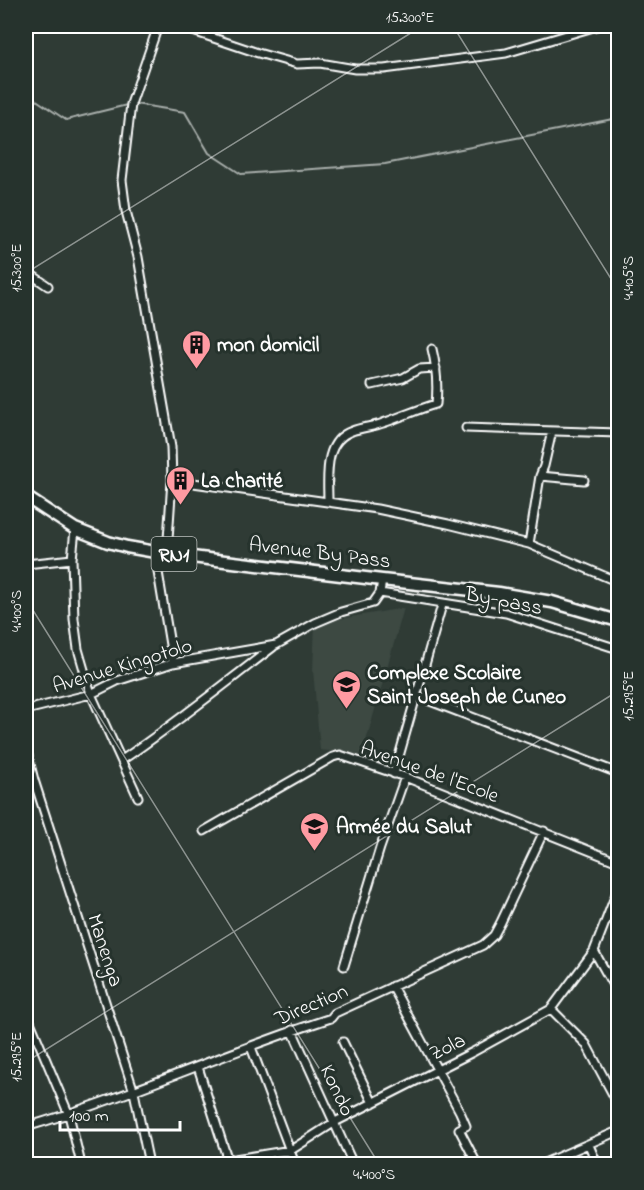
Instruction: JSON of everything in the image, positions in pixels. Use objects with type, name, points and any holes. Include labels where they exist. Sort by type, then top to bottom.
[{"type":"highway","name":"Avenue By Pass","points":[[26,497],[75,529],[108,542],[167,554],[522,596],[618,621]]},
{"type":"street","points":[[158,26],[131,104],[122,180],[169,434],[172,480],[167,554]]},
{"type":"street","points":[[178,26],[297,64],[320,63],[355,69],[384,69],[506,53],[597,26]]},
{"type":"street","points":[[26,271],[48,286]]},
{"type":"street","points":[[328,501],[330,452],[341,438],[348,432],[383,423],[436,404],[438,393],[432,349]]},
{"type":"street","points":[[372,385],[403,378],[419,369],[436,368]]},
{"type":"street","points":[[466,428],[618,433]]},
{"type":"street","points":[[529,544],[540,476],[552,431]]},
{"type":"street","points":[[540,476],[584,480]]},
{"type":"street","points":[[172,480],[377,508],[529,544],[618,582]]},
{"type":"street","points":[[75,529],[72,559],[74,619],[78,649],[91,694],[138,796]]},
{"type":"street","points":[[26,564],[72,559]]},
{"type":"street","points":[[158,572],[173,663]]},
{"type":"street","points":[[380,593],[382,580]]},
{"type":"street","name":"Avenue Kingotolo","points":[[26,710],[91,694],[117,681],[173,663],[276,645],[315,623],[341,612],[369,606],[380,593]]},
{"type":"street","name":"By-pass","points":[[380,593],[442,605],[506,613],[618,649]]},
{"type":"street","points":[[394,774],[442,605]]},
{"type":"street","points":[[122,760],[159,736],[203,699],[276,645]]},
{"type":"street","points":[[417,696],[618,773]]},
{"type":"street","name":"Manenga","points":[[26,748],[34,780],[134,1092],[149,1164]]},
{"type":"street","name":"Avenue de l'Ecole","points":[[204,831],[337,755],[405,777],[618,862]]},
{"type":"street","points":[[344,966],[380,848],[405,777]]},
{"type":"street","name":"Direction","points":[[26,1127],[69,1115],[134,1092],[292,1030],[331,1018],[335,1013],[483,945],[494,935],[544,831]]},
{"type":"street","name":"Zola","points":[[228,1162],[291,1150],[335,1122],[473,1052],[551,1009],[594,951],[618,889]]},
{"type":"street","points":[[594,951],[618,994]]},
{"type":"street","points":[[392,986],[466,1126],[459,1129],[477,1164]]},
{"type":"street","points":[[551,1009],[586,1044],[618,1104]]},
{"type":"street","points":[[26,1012],[69,1115],[81,1164]]},
{"type":"street","name":"Kondo","points":[[292,1030],[353,1164]]},
{"type":"street","points":[[343,1042],[373,1103]]},
{"type":"street","points":[[252,1047],[295,1164]]},
{"type":"street","points":[[198,1067],[228,1162]]},
{"type":"street","points":[[542,1164],[618,1131]]},
{"type":"street","points":[[589,1145],[597,1164]]},
{"type":"shaded area","name":"Complexe Scolaire Saint Joseph de Cuneo","points":[[404,608],[362,755],[320,750],[313,670],[315,623]]},
{"type":"waterway","points":[[26,93],[66,120],[127,105]]},
{"type":"waterway","points":[[135,104],[185,112],[209,153],[241,174],[385,164],[618,118]]},
{"type":"place","name":"mon domicil","points":[[196,370]]},
{"type":"place","name":"La charité","points":[[180,506]]},
{"type":"place","name":"Complexe Scolaire Saint Joseph de Cuneo","points":[[346,710]]},
{"type":"place","name":"Armée du Salut","points":[[315,852]]}]
